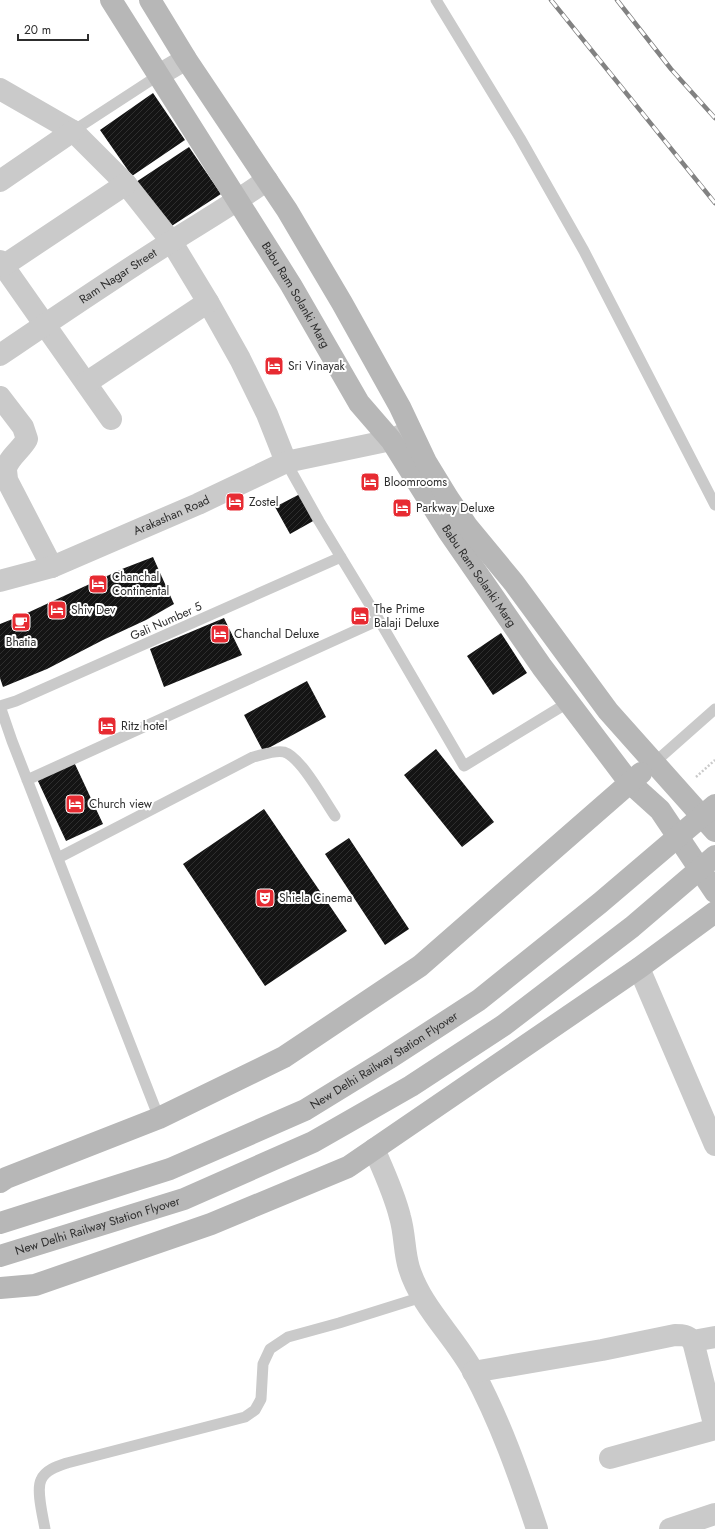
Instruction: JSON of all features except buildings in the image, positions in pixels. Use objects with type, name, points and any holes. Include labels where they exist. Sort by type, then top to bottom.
[{"type":"main road","name":"Babu Ram Solanki Marg","points":[[111,0],[291,285],[359,403],[391,440],[448,531],[542,667],[629,782],[660,810],[715,892]]},
{"type":"main road","name":"Babu Ram Solanki Marg","points":[[150,0],[186,59],[287,210],[342,303],[400,407],[426,462],[467,526],[514,583],[608,711],[715,831]]},
{"type":"main road","points":[[0,1182],[13,1175],[159,1118],[284,1057],[420,966],[629,782],[655,762]]},
{"type":"main road","name":"New Delhi Railway Station Flyover","points":[[0,1223],[170,1169],[305,1110],[388,1059],[479,1000],[600,903],[715,804]]},
{"type":"main road","name":"New Delhi Railway Station Flyover","points":[[0,1256],[184,1199],[313,1142],[411,1086],[504,1025],[632,927],[715,856]]},
{"type":"main road","points":[[0,1288],[35,1285],[211,1224],[348,1167],[639,968],[715,912]]},
{"type":"street","points":[[159,75],[186,59]]},
{"type":"street","points":[[0,89],[73,131],[126,184],[171,242],[208,302],[240,359],[267,414],[286,462]]},
{"type":"street","points":[[0,181],[73,131]]},
{"type":"street","name":"Ram Nagar Street","points":[[0,355],[171,242],[238,201],[267,180]]},
{"type":"street","points":[[111,418],[44,325],[2,263],[126,184]]},
{"type":"street","points":[[86,383],[208,302]]},
{"type":"street","points":[[0,397],[23,427],[27,439],[24,446],[11,460],[6,469],[7,480],[52,567]]},
{"type":"street","name":"Arakashan Road","points":[[0,581],[52,567],[198,504],[286,462],[391,440],[411,430]]},
{"type":"street","points":[[639,968],[715,1145]]},
{"type":"street","points":[[374,1149],[391,1188],[401,1218],[409,1268],[422,1296],[459,1348],[473,1372],[499,1425],[537,1529]]},
{"type":"street","points":[[473,1372],[602,1350],[675,1335],[683,1334],[689,1337],[693,1341],[715,1428],[610,1458]]},
{"type":"street","points":[[693,1341],[715,1337]]},
{"type":"street","points":[[670,1529],[715,1514]]},
{"type":"lane","points":[[436,0],[520,138],[580,244],[715,505]]},
{"type":"lane","points":[[73,131],[159,75]]},
{"type":"lane","points":[[286,462],[464,766],[569,702]]},
{"type":"lane","name":"Gali Number 5","points":[[0,706],[16,701],[341,557]]},
{"type":"lane","points":[[27,780],[379,620]]},
{"type":"lane","points":[[0,706],[27,780],[159,1118]]},
{"type":"lane","points":[[655,762],[715,709]]},
{"type":"lane","points":[[58,858],[253,757],[273,752],[284,752],[300,763],[335,816]]},
{"type":"lane","points":[[45,1529],[40,1491],[41,1479],[52,1469],[67,1463],[245,1417],[256,1410],[261,1399],[263,1364],[270,1349],[288,1337],[339,1323],[422,1296]]},
{"type":"path","points":[[708,766],[715,760]]},
{"type":"railway","points":[[551,0],[715,203]]},
{"type":"railway","points":[[617,0],[671,69],[715,118]]},
{"type":"place","name":"Sri Vinayak","points":[[274,366]]},
{"type":"place","name":"Bloomrooms","points":[[370,482]]},
{"type":"place","name":"Zostel","points":[[235,502]]},
{"type":"place","name":"Parkway Deluxe","points":[[402,508]]},
{"type":"place","name":"Chanchal Continental","points":[[98,584]]},
{"type":"place","name":"Shiv Dev","points":[[57,610]]},
{"type":"place","name":"The Prime Balaji Deluxe","points":[[360,616]]},
{"type":"place","name":"Bhatia","points":[[21,622]]},
{"type":"place","name":"Chanchal Deluxe","points":[[220,634]]},
{"type":"place","name":"Ritz hotel","points":[[107,726]]},
{"type":"place","name":"Church view","points":[[75,804]]},
{"type":"place","name":"Shiela Cinema","points":[[265,898]]}]
